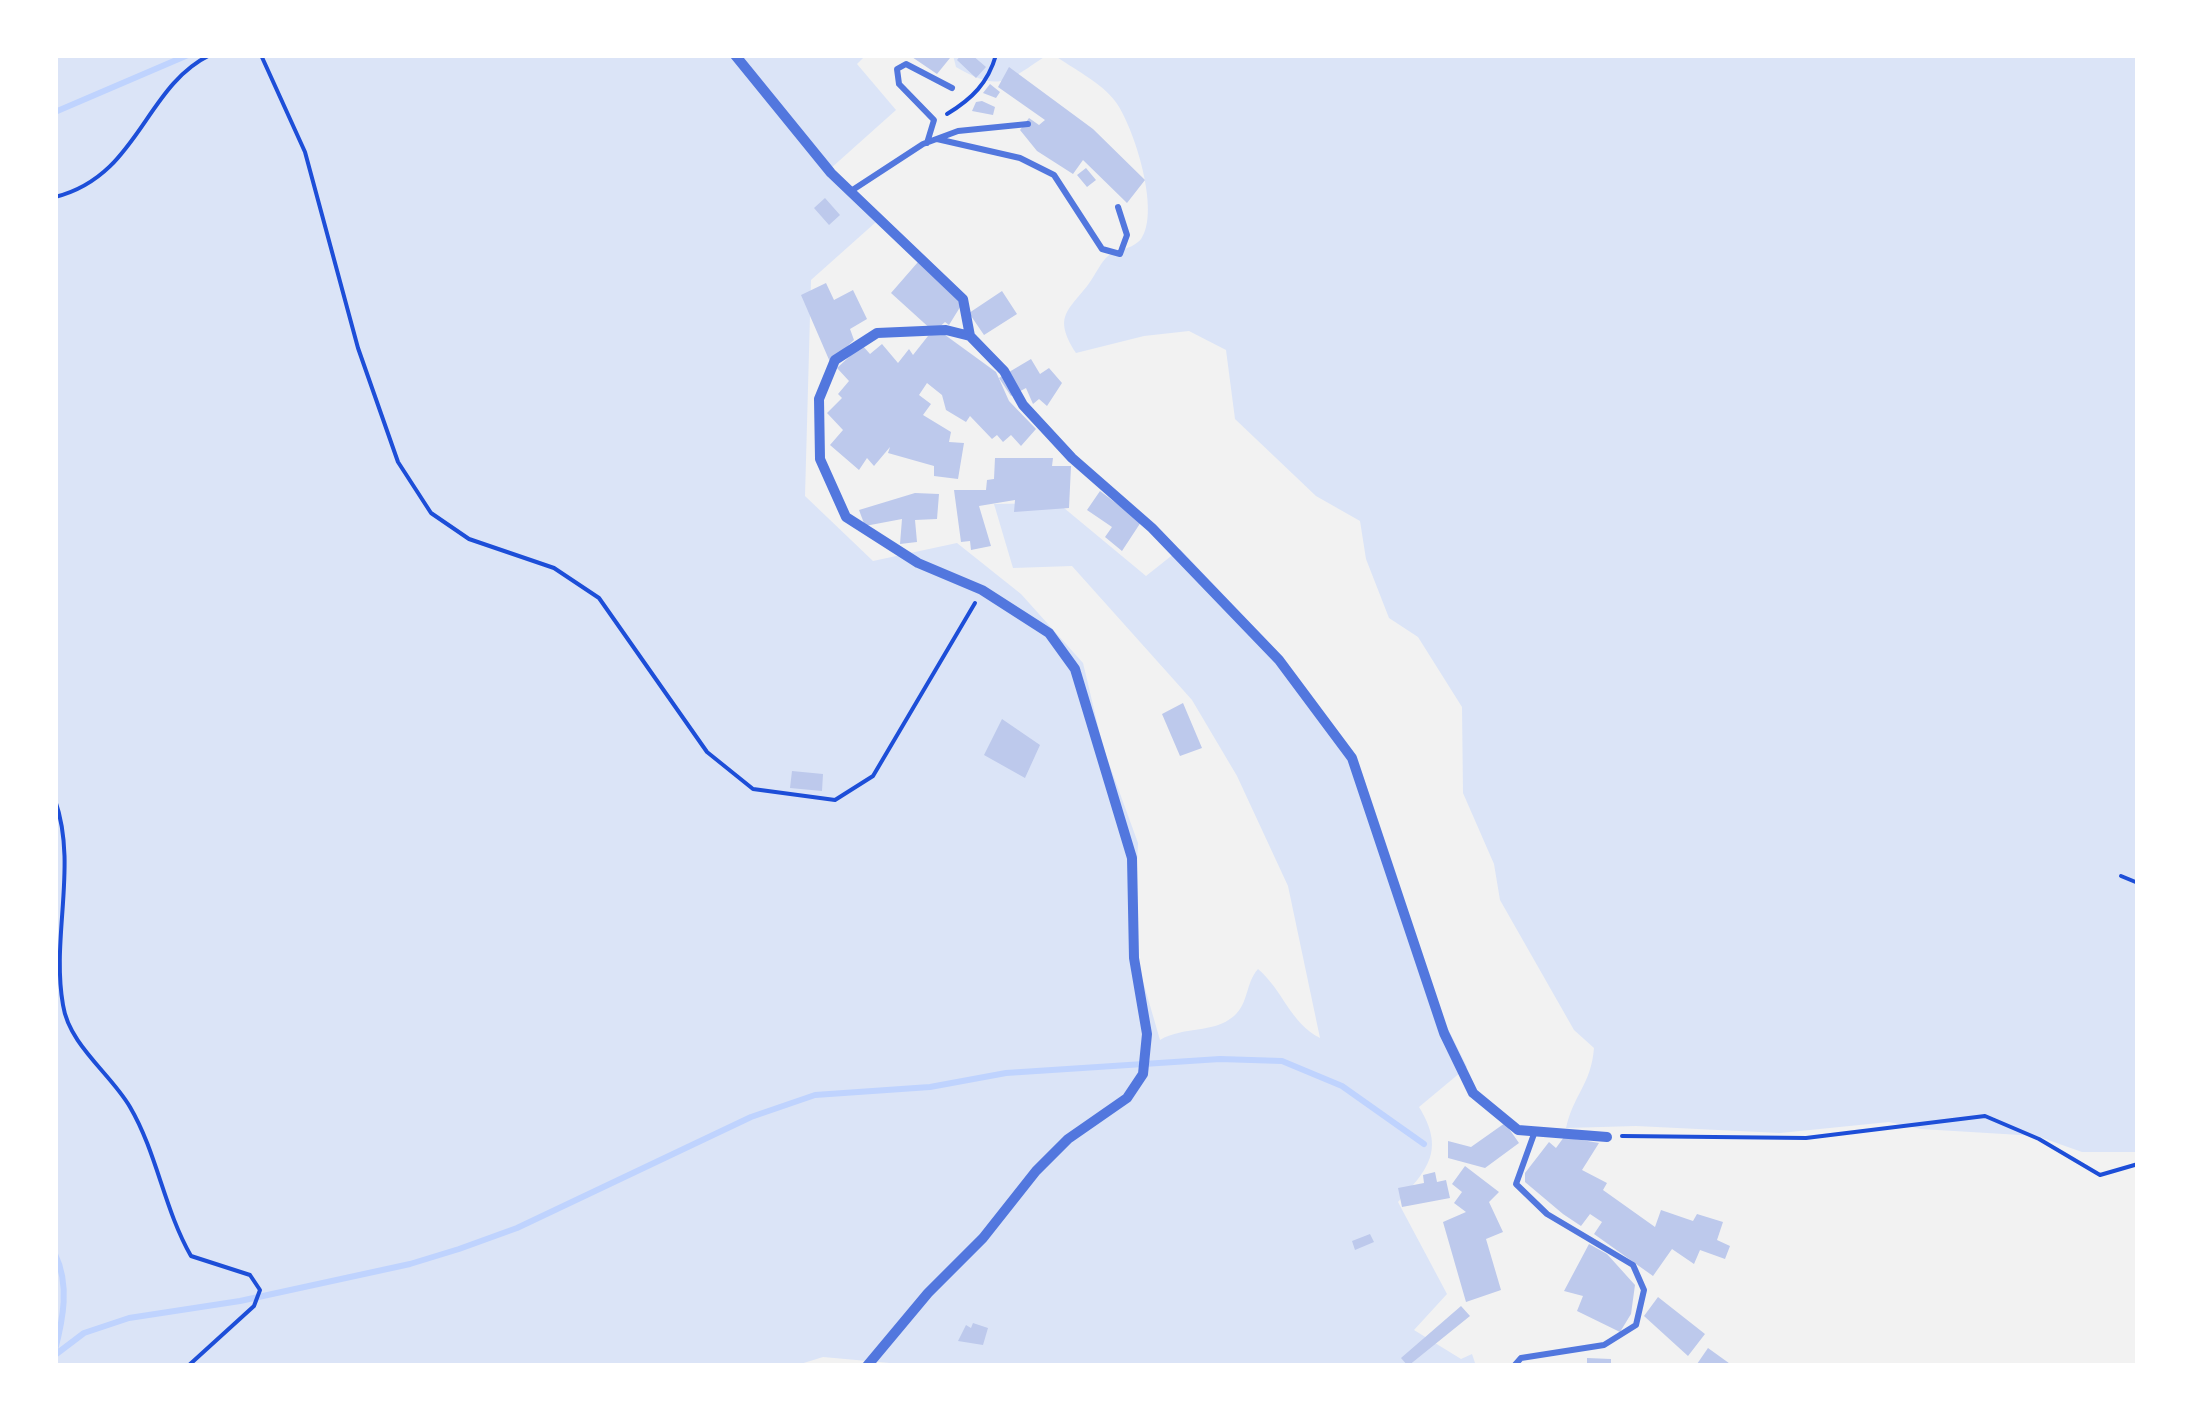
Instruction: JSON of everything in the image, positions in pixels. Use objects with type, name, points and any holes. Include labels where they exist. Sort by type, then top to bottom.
[{"type":"street","points":[[735,55],[850,192],[963,299],[970,336]]},
{"type":"street","points":[[867,1366],[928,1292],[983,1238],[1036,1171],[1068,1139],[1127,1098],[1144,1074],[1147,1034],[1134,958],[1132,858],[1075,668],[1050,633],[982,590],[918,562],[846,517],[820,460],[819,399],[835,360],[877,332],[946,330],[970,336],[1004,370],[1023,405],[1072,458],[1138,515],[1279,660],[1352,758],[1444,1033],[1474,1093],[1518,1130],[1607,1137]]},
{"type":"lane","points":[[927,143],[934,120],[899,84],[896,69],[906,64],[952,88]]},
{"type":"lane","points":[[850,192],[937,139],[958,131],[1028,124]]},
{"type":"lane","points":[[937,139],[1020,158],[1054,175],[1102,249],[1120,254],[1127,235],[1118,208]]},
{"type":"lane","points":[[1514,1366],[1521,1358],[1604,1345],[1636,1325],[1644,1290],[1633,1265],[1546,1214],[1516,1184],[1534,1134]]},
{"type":"path","points":[[55,197],[106,174],[172,88],[210,55]]},
{"type":"path","points":[[261,55],[305,152],[358,348],[398,462],[431,513],[469,539],[554,568],[599,598],[707,752],[753,789],[834,800],[873,776],[982,590]]},
{"type":"path","points":[[934,120],[979,89],[992,73],[996,55]]},
{"type":"path","points":[[55,800],[65,858],[58,936],[63,1010],[88,1055],[131,1107],[177,1232],[191,1256],[250,1275],[260,1290],[254,1306],[188,1366]]},
{"type":"path","points":[[2121,876],[2138,883]]},
{"type":"path","points":[[1607,1137],[1688,1134],[1748,1141],[1806,1138],[1986,1116],[2038,1139],[2100,1175],[2138,1164]]},
{"type":"shaded area","points":[[55,55],[866,55],[857,64],[896,110],[830,169],[876,222],[811,280],[805,496],[873,561],[957,543],[1021,594],[1083,663],[1103,747],[1138,843],[1133,947],[1160,1040],[1226,1022],[1242,1005],[1258,969],[1301,1024],[1320,1038],[1288,886],[1237,776],[1192,700],[1072,566],[1013,568],[994,504],[1058,503],[1146,576],[1180,549],[1277,651],[1362,773],[1436,1005],[1467,1067],[1419,1107],[1431,1135],[1430,1158],[1398,1202],[1447,1294],[1414,1330],[1461,1359],[1472,1354],[1476,1366],[923,1366],[823,1357],[794,1366],[55,1366]]},
{"type":"shaded area","points":[[953,55],[1047,55],[1013,77],[994,81],[956,67]]},
{"type":"shaded area","points":[[1054,55],[2138,55],[2138,1152],[2082,1152],[2037,1136],[1921,1129],[1889,1122],[1780,1133],[1636,1126],[1566,1128],[1594,1048],[1574,1030],[1500,900],[1494,864],[1463,793],[1462,707],[1418,637],[1389,618],[1366,559],[1360,521],[1316,496],[1235,419],[1226,350],[1189,331],[1144,336],[1076,353],[1069,340],[1064,321],[1070,307],[1108,256],[1141,239],[1148,210],[1147,190],[1130,129],[1115,101],[1103,88]]},
{"type":"building","points":[[909,55],[945,55],[950,58],[937,74]]},
{"type":"building","points":[[961,55],[972,55],[986,67],[976,78],[957,60]]},
{"type":"building","points":[[1009,67],[1093,129],[1145,180],[1127,203],[1083,160],[1073,174],[1037,151],[1020,130],[1029,118],[1039,125],[1045,120],[998,87]]},
{"type":"building","points":[[990,84],[1000,92],[996,98],[983,93]]},
{"type":"building","points":[[976,102],[995,107],[993,115],[972,111]]},
{"type":"building","points":[[1086,168],[1096,180],[1087,187],[1077,175]]},
{"type":"building","points":[[825,198],[840,215],[829,225],[814,208]]},
{"type":"building","points":[[918,262],[962,304],[949,325],[945,322],[934,332],[891,293]]},
{"type":"building","points":[[826,283],[834,300],[853,290],[867,319],[850,329],[854,340],[830,362],[801,295]]},
{"type":"building","points":[[1002,291],[1017,314],[984,335],[969,313]]},
{"type":"building","points":[[941,332],[996,372],[1009,401],[1036,429],[1021,446],[1011,435],[1003,442],[997,435],[992,439],[970,416],[966,422],[946,410],[942,395],[927,383],[919,395],[931,404],[923,415],[951,432],[949,442],[964,443],[958,479],[934,476],[934,466],[888,453],[890,447],[874,466],[867,458],[859,470],[830,445],[843,430],[827,413],[842,398],[838,394],[849,381],[837,368],[862,345],[870,354],[882,344],[898,363],[909,349],[913,355],[928,336]]},
{"type":"building","points":[[1031,359],[1040,374],[1049,368],[1062,383],[1047,406],[1039,399],[1033,404],[1026,388],[1011,396],[999,378]]},
{"type":"building","points":[[995,458],[1053,458],[1052,466],[1071,466],[1069,508],[1014,512],[1015,500],[979,506],[991,546],[971,550],[970,541],[961,542],[954,490],[986,490],[987,480],[994,479]]},
{"type":"building","points":[[1100,491],[1141,522],[1122,551],[1105,537],[1112,527],[1087,510]]},
{"type":"building","points":[[915,493],[939,494],[937,519],[915,520],[917,542],[900,544],[902,519],[865,526],[859,510]]},
{"type":"building","points":[[1183,703],[1202,748],[1180,756],[1162,714]]},
{"type":"building","points":[[1002,719],[1040,745],[1025,778],[984,755]]},
{"type":"building","points":[[792,771],[823,774],[822,791],[790,788]]},
{"type":"building","points":[[1505,1123],[1519,1143],[1485,1168],[1448,1158],[1448,1141],[1471,1147]]},
{"type":"building","points":[[1564,1137],[1599,1143],[1582,1170],[1607,1183],[1603,1190],[1655,1227],[1661,1210],[1693,1221],[1697,1214],[1723,1222],[1717,1240],[1730,1246],[1725,1259],[1700,1250],[1694,1264],[1672,1249],[1653,1276],[1594,1234],[1602,1222],[1590,1214],[1581,1226],[1563,1214],[1525,1182],[1525,1173],[1549,1142],[1556,1148]]},
{"type":"building","points":[[1465,1166],[1499,1192],[1489,1202],[1503,1232],[1486,1239],[1501,1290],[1466,1302],[1443,1222],[1466,1212],[1454,1203],[1462,1192],[1452,1184]]},
{"type":"building","points":[[1435,1172],[1437,1182],[1446,1180],[1450,1198],[1402,1207],[1398,1188],[1424,1183],[1423,1175]]},
{"type":"building","points":[[1370,1234],[1374,1242],[1355,1250],[1352,1241]]},
{"type":"building","points":[[1589,1244],[1607,1254],[1635,1285],[1631,1314],[1620,1332],[1577,1311],[1583,1296],[1564,1291]]},
{"type":"building","points":[[1658,1297],[1705,1334],[1688,1356],[1644,1316]]},
{"type":"building","points":[[1461,1306],[1470,1316],[1408,1366],[1401,1358]]},
{"type":"building","points":[[973,1323],[988,1328],[983,1345],[958,1341],[966,1325],[971,1328]]},
{"type":"building","points":[[1708,1348],[1733,1366],[1697,1364]]},
{"type":"building","points":[[1587,1358],[1611,1359],[1611,1366],[1587,1366]]},
{"type":"waterway","points":[[55,112],[188,55]]},
{"type":"waterway","points":[[55,1355],[84,1333],[129,1318],[240,1301],[410,1264],[459,1249],[517,1228],[751,1117],[815,1095],[930,1087],[1006,1073],[1220,1059],[1282,1061],[1342,1086],[1424,1144]]},
{"type":"waterway","points":[[55,1254],[64,1290],[55,1350]]}]
